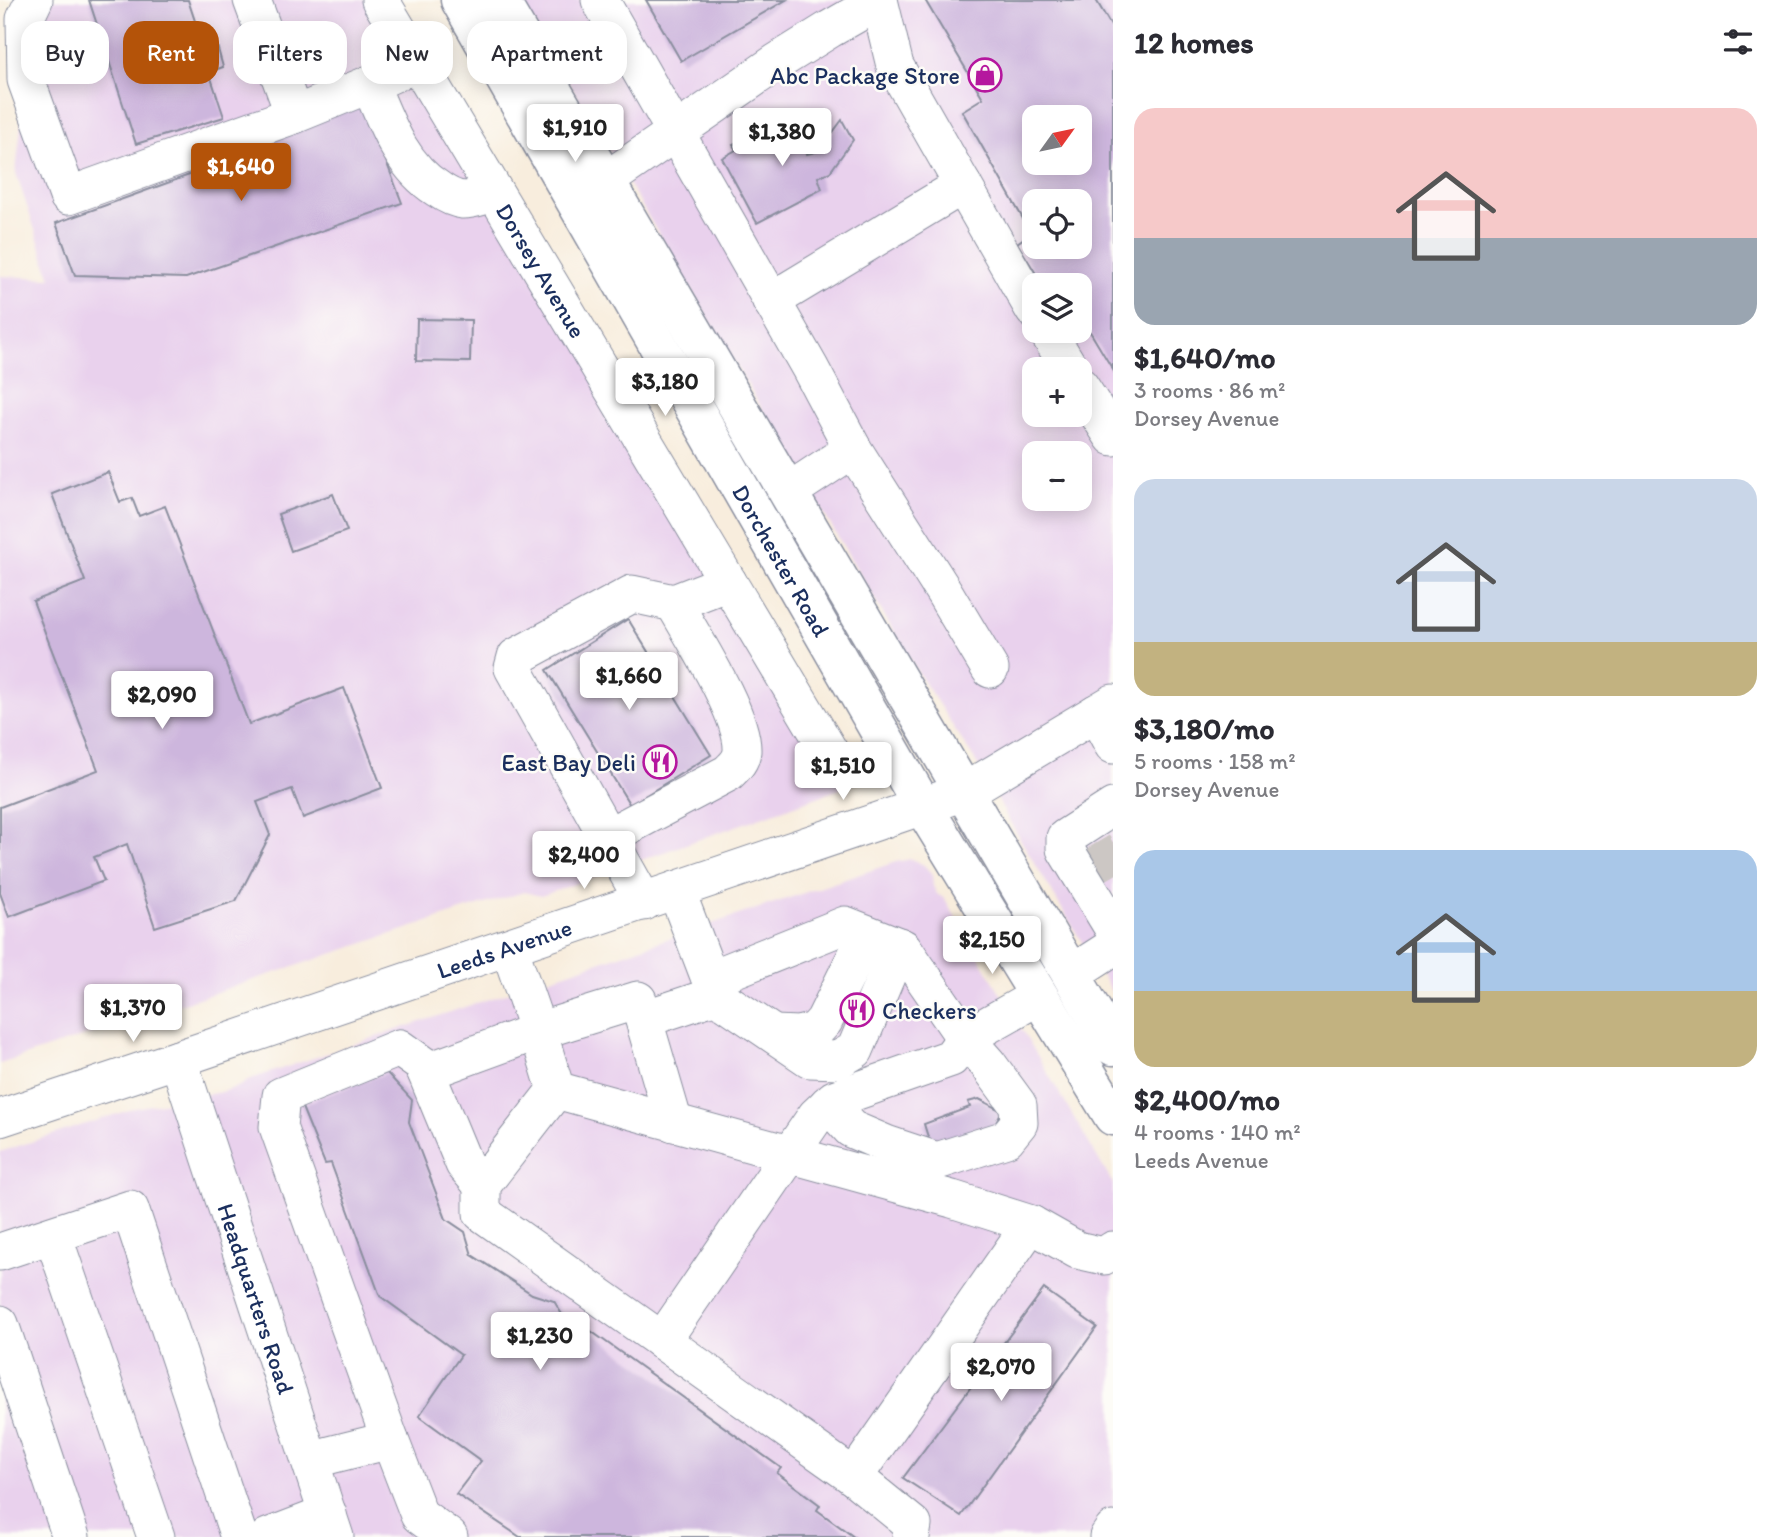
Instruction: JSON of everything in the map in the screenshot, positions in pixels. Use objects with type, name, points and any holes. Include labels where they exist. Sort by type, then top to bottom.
[{"type":"main road","name":"Dorchester Road","points":[[460,0],[590,190],[788,492],[1113,1046]]},
{"type":"main road","name":"Dorchester Road","points":[[499,0],[590,190],[922,806],[1113,1116]]},
{"type":"street","points":[[34,0],[25,19],[13,82],[68,196],[370,84],[409,164],[428,183],[463,200],[495,193]]},
{"type":"street","points":[[252,0],[294,114]]},
{"type":"street","name":"Dorsey Avenue","points":[[380,0],[392,21]]},
{"type":"street","points":[[600,0],[810,368],[853,449],[990,669]]},
{"type":"street","points":[[590,190],[676,134],[777,62],[879,0],[895,66],[1022,289]]},
{"type":"street","name":"Dorsey Avenue","points":[[430,84],[832,756]]},
{"type":"street","points":[[771,301],[963,185]]},
{"type":"street","points":[[1092,405],[1113,437]]},
{"type":"street","points":[[788,492],[853,449]]},
{"type":"street","points":[[728,582],[674,603],[632,594],[516,657],[513,668],[607,837],[660,896],[713,987],[774,1034],[810,1059],[838,1060],[855,1050],[883,940]]},
{"type":"street","points":[[607,837],[728,773],[738,764],[742,751],[740,734],[726,695],[674,603]]},
{"type":"street","points":[[1105,708],[1113,745]]},
{"type":"street","name":"Leeds Avenue","points":[[0,1118],[964,792],[1105,708]]},
{"type":"street","points":[[1107,824],[1065,838],[1065,849],[1113,928]]},
{"type":"street","points":[[644,1019],[845,925],[903,948],[965,1038],[1018,1105],[1019,1123],[1006,1139],[937,1161],[851,1129],[828,1104]]},
{"type":"street","points":[[509,947],[556,1090]]},
{"type":"street","points":[[1071,974],[1113,947]]},
{"type":"street","points":[[662,1341],[816,1116],[828,1104],[834,1099],[951,1058],[965,1038],[1039,996]]},
{"type":"street","points":[[426,1072],[538,1031],[638,1000],[674,1123]]},
{"type":"street","points":[[449,1537],[419,1515],[390,1440],[278,1127],[281,1096],[399,1048],[424,1065],[464,1164],[482,1185]]},
{"type":"street","name":"Headquarters Road","points":[[178,1059],[331,1526]]},
{"type":"street","points":[[556,1090],[952,1199],[1031,1224],[1077,1250],[1104,1256],[1113,1250]]},
{"type":"street","points":[[556,1090],[482,1185],[482,1213],[854,1477],[913,1525],[911,1537]]},
{"type":"street","points":[[0,1252],[130,1209],[239,1537]]},
{"type":"street","points":[[854,1477],[1031,1224]]},
{"type":"street","points":[[53,1235],[156,1537]]},
{"type":"street","points":[[0,1324],[71,1537]]},
{"type":"street","points":[[310,1460],[390,1440]]},
{"type":"street","points":[[268,1537],[331,1526]]},
{"type":"street","points":[[1108,1537],[1113,1530]]},
{"type":"shaded area","points":[[34,0],[380,0],[393,21],[361,21],[361,84],[430,84],[851,785],[541,896],[524,892],[461,911],[0,1064],[0,276],[51,278],[16,173],[25,84],[109,84],[109,21],[32,21]]},
{"type":"shaded area","points":[[520,0],[1113,0],[1113,994],[987,779],[919,674],[570,84],[627,84],[627,21],[532,21]]},
{"type":"shaded area","points":[[911,859],[924,865],[932,874],[937,894],[945,899],[1113,1184],[1113,1537],[0,1537],[0,1152],[135,1108],[240,1086],[251,1079]]},
{"type":"building","points":[[89,0],[188,0],[195,21],[123,21],[123,84],[213,84],[224,117],[136,144],[109,61],[109,21],[96,21]]},
{"type":"building","points":[[646,0],[786,0],[681,61]]},
{"type":"building","points":[[925,0],[1096,0],[1113,29],[1113,370],[1092,335],[1092,273],[1036,273],[1027,259],[1092,259],[1092,189],[1022,189],[1022,217],[962,111],[983,98]]},
{"type":"building","points":[[219,53],[223,67],[219,68]]},
{"type":"building","points":[[362,98],[402,203],[186,278],[75,275],[56,223],[267,147],[267,133]]},
{"type":"building","points":[[842,120],[853,140],[830,172],[818,177],[822,189],[757,223],[722,158],[736,150],[733,145],[771,124],[775,130],[790,122],[807,154],[819,151]]},
{"type":"building","points":[[417,319],[471,320],[470,362],[416,361]]},
{"type":"building","points":[[108,472],[120,502],[132,498],[139,516],[165,506],[249,724],[344,688],[382,788],[303,818],[292,789],[257,802],[270,835],[236,901],[155,927],[127,844],[94,857],[104,881],[9,917],[0,893],[0,807],[98,770],[33,601],[85,581],[52,494]]},
{"type":"building","points":[[333,494],[347,531],[291,551],[278,514]]},
{"type":"building","points":[[628,619],[711,755],[630,805],[547,670]]},
{"type":"building","points":[[387,1073],[412,1100],[409,1122],[446,1219],[465,1232],[472,1255],[532,1294],[554,1301],[570,1328],[577,1321],[781,1468],[777,1473],[820,1505],[817,1510],[854,1537],[520,1537],[456,1494],[481,1461],[419,1416],[461,1355],[380,1296],[331,1163],[325,1164],[301,1105]]},
{"type":"building","points":[[979,1099],[1002,1111],[989,1134],[932,1150],[924,1124],[970,1107],[968,1102]]},
{"type":"building","points":[[1044,1289],[1097,1327],[961,1516],[903,1478]]},
{"type":"tunnel","points":[[1093,845],[1113,879]]},
{"type":"place","name":"Abc Package Store","points":[[985,75]]},
{"type":"place","name":"East Bay Deli","points":[[660,762]]},
{"type":"place","name":"Checkers","points":[[857,1010]]}]
